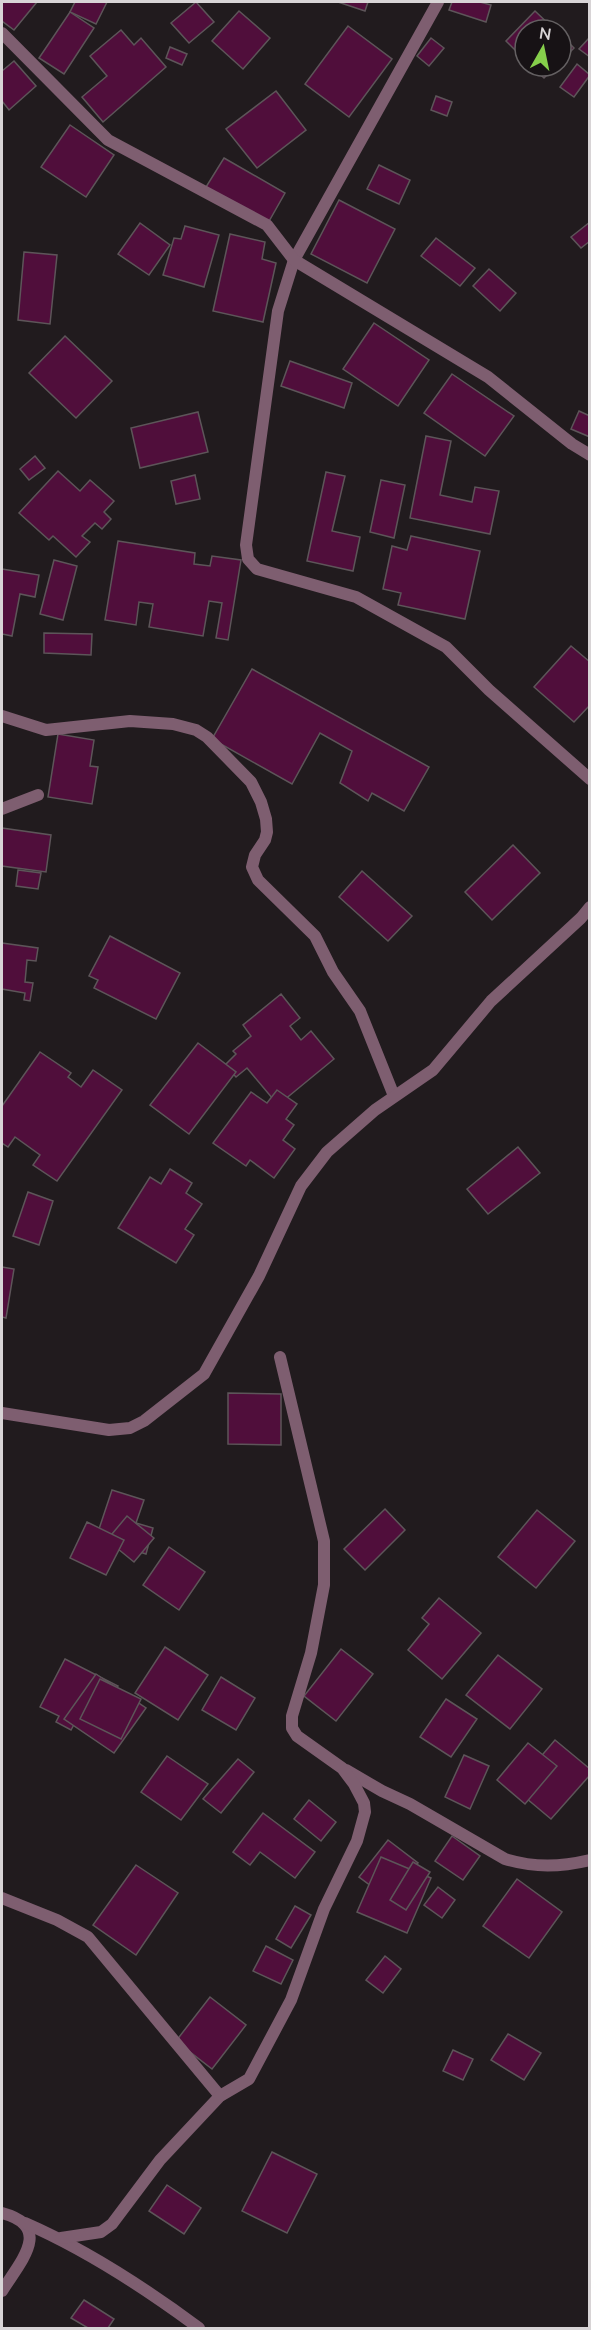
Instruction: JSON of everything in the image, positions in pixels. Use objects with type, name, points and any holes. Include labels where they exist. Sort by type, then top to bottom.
[{"type":"street","points":[[438,2],[294,260],[278,311],[246,545],[248,559],[257,569],[356,597],[446,647],[489,690],[590,779]]},
{"type":"street","points":[[2,33],[108,140],[267,225],[294,260],[488,377],[572,444],[590,455]]},
{"type":"street","points":[[2,716],[46,730],[130,721],[173,724],[196,730],[207,737],[251,782],[261,802],[267,832],[253,861],[253,871],[258,880],[315,936],[333,972],[360,1011],[394,1096]]},
{"type":"street","points":[[2,809],[38,795]]},
{"type":"street","points":[[2,1413],[110,1430],[130,1428],[144,1421],[204,1374],[259,1276],[301,1186],[327,1152],[394,1096],[433,1070],[491,1001],[590,907]]},
{"type":"street","points":[[280,1357],[324,1541],[325,1562],[324,1585],[310,1653],[292,1716],[292,1728],[297,1736],[342,1768],[382,1791],[411,1804],[505,1860],[521,1864],[561,1866],[590,1860]]},
{"type":"street","points":[[61,2238],[100,2232],[112,2224],[160,2160],[220,2096],[249,2079],[291,2000],[324,1909],[357,1841],[365,1812],[364,1803],[342,1768]]},
{"type":"street","points":[[2,1898],[57,1920],[88,1937],[220,2096]]},
{"type":"street","points":[[2,2213],[18,2217],[25,2223],[61,2238],[158,2298],[199,2328]]},
{"type":"street","points":[[2,2291],[29,2246],[30,2238],[25,2223]]},
{"type":"building","points":[[2,2],[37,2],[14,30],[2,21]]},
{"type":"building","points":[[75,2],[107,2],[96,24],[70,12]]},
{"type":"building","points":[[196,2],[214,22],[189,43],[171,23]]},
{"type":"building","points":[[338,2],[368,2],[365,11]]},
{"type":"building","points":[[452,2],[480,2],[491,5],[486,22],[449,10]]},
{"type":"building","points":[[239,11],[270,38],[243,69],[212,41]]},
{"type":"building","points":[[535,11],[542,18],[528,18]]},
{"type":"building","points":[[70,12],[94,28],[64,74],[39,58]]},
{"type":"building","points":[[348,26],[392,59],[349,117],[305,84]]},
{"type":"building","points":[[121,30],[134,45],[141,38],[166,67],[103,122],[82,97],[107,76],[90,56]]},
{"type":"building","points":[[513,34],[513,48],[506,41]]},
{"type":"building","points":[[590,37],[590,57],[579,49]]},
{"type":"building","points":[[431,38],[444,48],[429,66],[417,56]]},
{"type":"building","points":[[170,47],[187,54],[182,65],[166,58]]},
{"type":"building","points":[[14,61],[36,86],[9,110],[2,101],[2,71]]},
{"type":"building","points":[[577,64],[590,75],[574,97],[560,87],[567,78],[573,78],[573,69]]},
{"type":"building","points":[[276,91],[306,130],[257,168],[226,129]]},
{"type":"building","points":[[436,96],[452,102],[447,116],[431,110]]},
{"type":"building","points":[[70,125],[114,155],[86,197],[41,167]]},
{"type":"building","points":[[224,158],[285,193],[268,223],[206,187]]},
{"type":"building","points":[[379,165],[410,180],[399,204],[367,189]]},
{"type":"building","points":[[339,200],[395,229],[367,283],[311,254]]},
{"type":"building","points":[[590,222],[590,241],[581,248],[571,237]]},
{"type":"building","points":[[140,223],[170,245],[149,275],[118,254]]},
{"type":"building","points":[[185,226],[219,235],[204,287],[163,275],[174,238],[181,239]]},
{"type":"building","points":[[230,234],[265,242],[262,259],[276,263],[263,322],[213,311]]},
{"type":"building","points":[[436,238],[475,268],[460,286],[421,256]]},
{"type":"building","points":[[24,252],[57,255],[50,324],[18,320]]},
{"type":"building","points":[[489,269],[516,293],[500,311],[473,286]]},
{"type":"building","points":[[374,323],[429,360],[398,406],[343,369]]},
{"type":"building","points":[[65,336],[112,381],[76,418],[29,373]]},
{"type":"building","points":[[290,361],[352,383],[344,408],[281,386]]},
{"type":"building","points":[[452,374],[514,416],[485,456],[424,413]]},
{"type":"building","points":[[579,411],[590,416],[590,437],[571,429]]},
{"type":"building","points":[[198,412],[208,452],[140,468],[131,428]]},
{"type":"building","points":[[426,436],[451,441],[440,495],[472,502],[475,487],[499,491],[490,534],[410,518]]},
{"type":"building","points":[[35,456],[45,468],[29,480],[20,469]]},
{"type":"building","points":[[58,471],[80,491],[90,480],[114,501],[104,512],[111,519],[102,529],[95,523],[82,536],[90,542],[76,557],[53,536],[49,540],[19,513]]},
{"type":"building","points":[[326,472],[345,476],[332,531],[360,537],[353,571],[307,561]]},
{"type":"building","points":[[195,475],[200,499],[176,504],[171,481]]},
{"type":"building","points":[[381,480],[405,485],[394,538],[370,532]]},
{"type":"building","points":[[411,536],[480,551],[465,619],[398,605],[401,593],[383,589],[392,546],[407,550]]},
{"type":"building","points":[[118,541],[195,553],[194,564],[210,566],[212,556],[241,560],[228,640],[216,638],[222,603],[209,601],[203,636],[149,627],[153,604],[139,602],[136,625],[105,620]]},
{"type":"building","points":[[54,560],[77,566],[63,620],[40,614]]},
{"type":"building","points":[[2,569],[39,575],[35,597],[20,594],[12,636],[2,634]]},
{"type":"building","points":[[44,633],[92,634],[91,655],[44,653]]},
{"type":"building","points":[[571,646],[590,662],[590,705],[574,722],[534,687]]},
{"type":"building","points":[[252,669],[429,767],[404,811],[372,793],[368,801],[340,783],[352,751],[320,733],[292,784],[212,739]]},
{"type":"building","points":[[58,734],[94,740],[90,766],[98,767],[92,804],[48,797]]},
{"type":"building","points":[[2,828],[51,835],[46,872],[2,866]]},
{"type":"building","points":[[513,845],[540,873],[492,920],[465,892]]},
{"type":"building","points":[[18,870],[41,873],[38,889],[16,886]]},
{"type":"building","points":[[362,871],[412,916],[388,941],[339,897]]},
{"type":"building","points":[[110,936],[180,973],[156,1019],[94,988],[98,980],[89,976]]},
{"type":"building","points":[[2,943],[38,948],[36,961],[27,960],[25,982],[33,983],[30,1001],[24,1000],[25,993],[2,989]]},
{"type":"building","points":[[281,994],[300,1018],[290,1026],[301,1040],[311,1031],[334,1059],[278,1105],[247,1068],[236,1077],[225,1065],[236,1054],[233,1051],[251,1036],[243,1025]]},
{"type":"building","points":[[198,1043],[236,1072],[189,1134],[150,1105]]},
{"type":"building","points":[[40,1052],[71,1073],[68,1077],[81,1087],[93,1070],[122,1090],[57,1181],[33,1165],[40,1155],[15,1137],[8,1147],[2,1143],[2,1106]]},
{"type":"building","points":[[277,1090],[297,1104],[286,1119],[294,1125],[283,1140],[295,1149],[274,1178],[250,1160],[246,1166],[213,1143],[251,1092],[267,1103]]},
{"type":"building","points":[[518,1147],[540,1173],[488,1214],[467,1189]]},
{"type":"building","points":[[170,1169],[192,1183],[186,1193],[202,1204],[185,1229],[194,1235],[176,1263],[118,1228],[150,1177],[161,1184]]},
{"type":"building","points":[[28,1192],[53,1201],[39,1245],[13,1236]]},
{"type":"building","points":[[2,1267],[14,1269],[6,1318],[2,1317]]},
{"type":"building","points":[[228,1393],[281,1394],[281,1445],[228,1444]]},
{"type":"building","points":[[112,1490],[144,1500],[136,1523],[153,1528],[146,1554],[96,1538]]},
{"type":"building","points":[[385,1509],[405,1530],[365,1570],[344,1549]]},
{"type":"building","points":[[537,1510],[575,1541],[536,1588],[498,1557]]},
{"type":"building","points":[[127,1516],[154,1538],[134,1562],[107,1540]]},
{"type":"building","points":[[87,1522],[124,1540],[106,1575],[70,1558]]},
{"type":"building","points":[[169,1547],[205,1572],[179,1610],[143,1585]]},
{"type":"building","points":[[439,1598],[481,1633],[442,1679],[408,1650],[429,1624],[422,1618]]},
{"type":"building","points":[[165,1647],[208,1675],[178,1720],[135,1693]]},
{"type":"building","points":[[341,1649],[373,1674],[336,1721],[304,1696]]},
{"type":"building","points":[[498,1655],[542,1689],[510,1729],[466,1695]]},
{"type":"building","points":[[65,1659],[118,1686],[96,1728],[77,1719],[71,1730],[56,1722],[59,1716],[40,1707]]},
{"type":"building","points":[[96,1674],[146,1708],[114,1753],[64,1719]]},
{"type":"building","points":[[221,1677],[255,1698],[236,1730],[202,1710]]},
{"type":"building","points":[[100,1679],[141,1699],[121,1739],[80,1719]]},
{"type":"building","points":[[446,1699],[477,1719],[451,1757],[420,1737]]},
{"type":"building","points":[[555,1740],[590,1769],[590,1775],[551,1819],[514,1788]]},
{"type":"building","points":[[528,1743],[557,1766],[525,1804],[497,1780]]},
{"type":"building","points":[[464,1755],[489,1766],[470,1809],[445,1797]]},
{"type":"building","points":[[167,1756],[208,1784],[181,1820],[141,1792]]},
{"type":"building","points":[[238,1759],[254,1772],[221,1813],[203,1799]]},
{"type":"building","points":[[309,1800],[336,1822],[321,1841],[294,1819]]},
{"type":"building","points":[[263,1813],[315,1852],[295,1878],[260,1852],[250,1865],[233,1852]]},
{"type":"building","points":[[452,1836],[480,1856],[463,1880],[435,1861]]},
{"type":"building","points":[[388,1840],[418,1863],[390,1900],[359,1877]]},
{"type":"building","points":[[381,1857],[431,1878],[407,1933],[357,1912]]},
{"type":"building","points":[[413,1862],[430,1872],[406,1910],[390,1900]]},
{"type":"building","points":[[136,1865],[178,1893],[136,1955],[93,1925]]},
{"type":"building","points":[[517,1879],[562,1912],[529,1958],[483,1926]]},
{"type":"building","points":[[438,1887],[455,1900],[442,1918],[424,1905]]},
{"type":"building","points":[[295,1906],[311,1915],[291,1948],[276,1939]]},
{"type":"building","points":[[266,1946],[293,1960],[281,1984],[253,1971]]},
{"type":"building","points":[[385,1956],[401,1969],[383,1993],[366,1980]]},
{"type":"building","points":[[210,1997],[246,2025],[212,2069],[176,2041]]},
{"type":"building","points":[[508,2034],[541,2053],[524,2080],[491,2060]]},
{"type":"building","points":[[453,2050],[473,2059],[463,2080],[443,2071]]},
{"type":"building","points":[[272,2152],[317,2174],[287,2233],[242,2211]]},
{"type":"building","points":[[167,2185],[201,2208],[184,2234],[149,2211]]},
{"type":"building","points":[[84,2300],[114,2319],[108,2328],[88,2328],[71,2318]]}]
